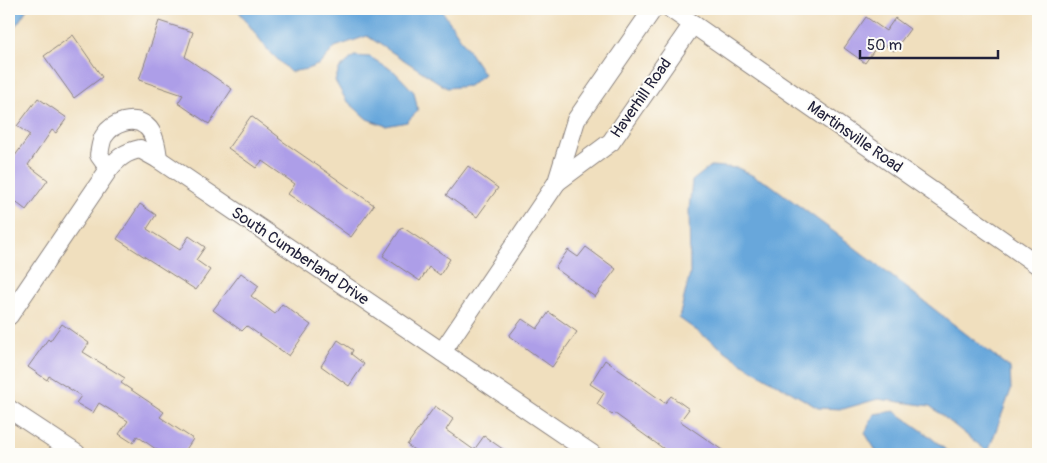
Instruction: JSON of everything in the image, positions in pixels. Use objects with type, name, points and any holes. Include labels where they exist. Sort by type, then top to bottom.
[{"type":"street","name":"Haverhill Road","points":[[442,352],[557,182],[576,120],[653,9]]},
{"type":"street","name":"Martinsville Road","points":[[672,9],[1038,265]]},
{"type":"street","name":"Haverhill Road","points":[[557,182],[611,142],[693,24]]},
{"type":"street","points":[[109,169],[99,155],[103,136],[117,124],[132,120],[146,126],[156,142],[158,159]]},
{"type":"street","name":"South Cumberland Drive","points":[[9,316],[109,169],[127,152],[140,149],[158,159],[592,454]]},
{"type":"street","points":[[9,408],[77,454]]},
{"type":"water","points":[[9,9],[27,9],[9,34]]},
{"type":"water","points":[[237,9],[441,9],[484,74],[469,86],[447,88],[367,36],[335,47],[320,64],[290,72],[267,49]]},
{"type":"water","points":[[354,56],[370,57],[395,72],[414,92],[418,111],[407,122],[386,126],[367,119],[346,100],[335,81],[339,69]]},
{"type":"water","points":[[711,166],[738,168],[771,185],[1010,368],[1011,390],[988,452],[930,406],[878,399],[843,409],[818,408],[746,366],[679,318],[690,273],[689,209],[692,181]]},
{"type":"water","points":[[894,411],[951,454],[878,454],[865,433],[874,414]]},
{"type":"building","points":[[866,17],[886,31],[895,18],[910,29],[894,51],[880,42],[865,63],[844,48]]},
{"type":"building","points":[[159,21],[193,32],[185,57],[232,89],[209,124],[178,103],[183,95],[139,80]]},
{"type":"building","points":[[73,35],[102,77],[74,98],[44,56]]},
{"type":"building","points":[[38,98],[67,118],[56,133],[52,130],[28,165],[48,180],[26,210],[9,197],[9,164],[30,135],[17,126]]},
{"type":"building","points":[[251,116],[278,138],[374,205],[351,237],[288,194],[295,184],[262,161],[256,168],[228,148]]},
{"type":"building","points":[[468,166],[498,188],[477,217],[446,195]]},
{"type":"building","points":[[140,204],[156,215],[147,229],[180,250],[189,236],[205,247],[196,260],[210,270],[196,290],[117,239]]},
{"type":"building","points":[[402,227],[450,259],[440,275],[429,267],[420,281],[383,256]]},
{"type":"building","points":[[586,247],[616,269],[595,297],[555,268],[568,250],[578,257]]},
{"type":"building","points":[[241,273],[259,286],[251,296],[275,314],[282,304],[311,325],[289,356],[247,326],[242,331],[213,310]]},
{"type":"building","points":[[549,312],[577,332],[552,367],[509,336],[522,319],[537,329]]},
{"type":"building","points":[[62,324],[89,343],[83,352],[125,378],[121,383],[164,412],[160,417],[193,439],[183,454],[163,454],[137,436],[133,443],[119,434],[128,421],[99,403],[93,413],[76,403],[81,396],[49,376],[47,380],[28,367],[48,339],[50,341]]},
{"type":"building","points":[[338,340],[353,350],[351,354],[364,364],[349,386],[321,366]]},
{"type":"building","points":[[605,360],[665,403],[671,396],[689,409],[680,421],[728,454],[671,454],[614,413],[612,415],[597,404],[604,393],[590,384]]},
{"type":"building","points":[[435,406],[453,419],[446,430],[474,450],[484,436],[510,454],[420,454],[407,445]]}]
